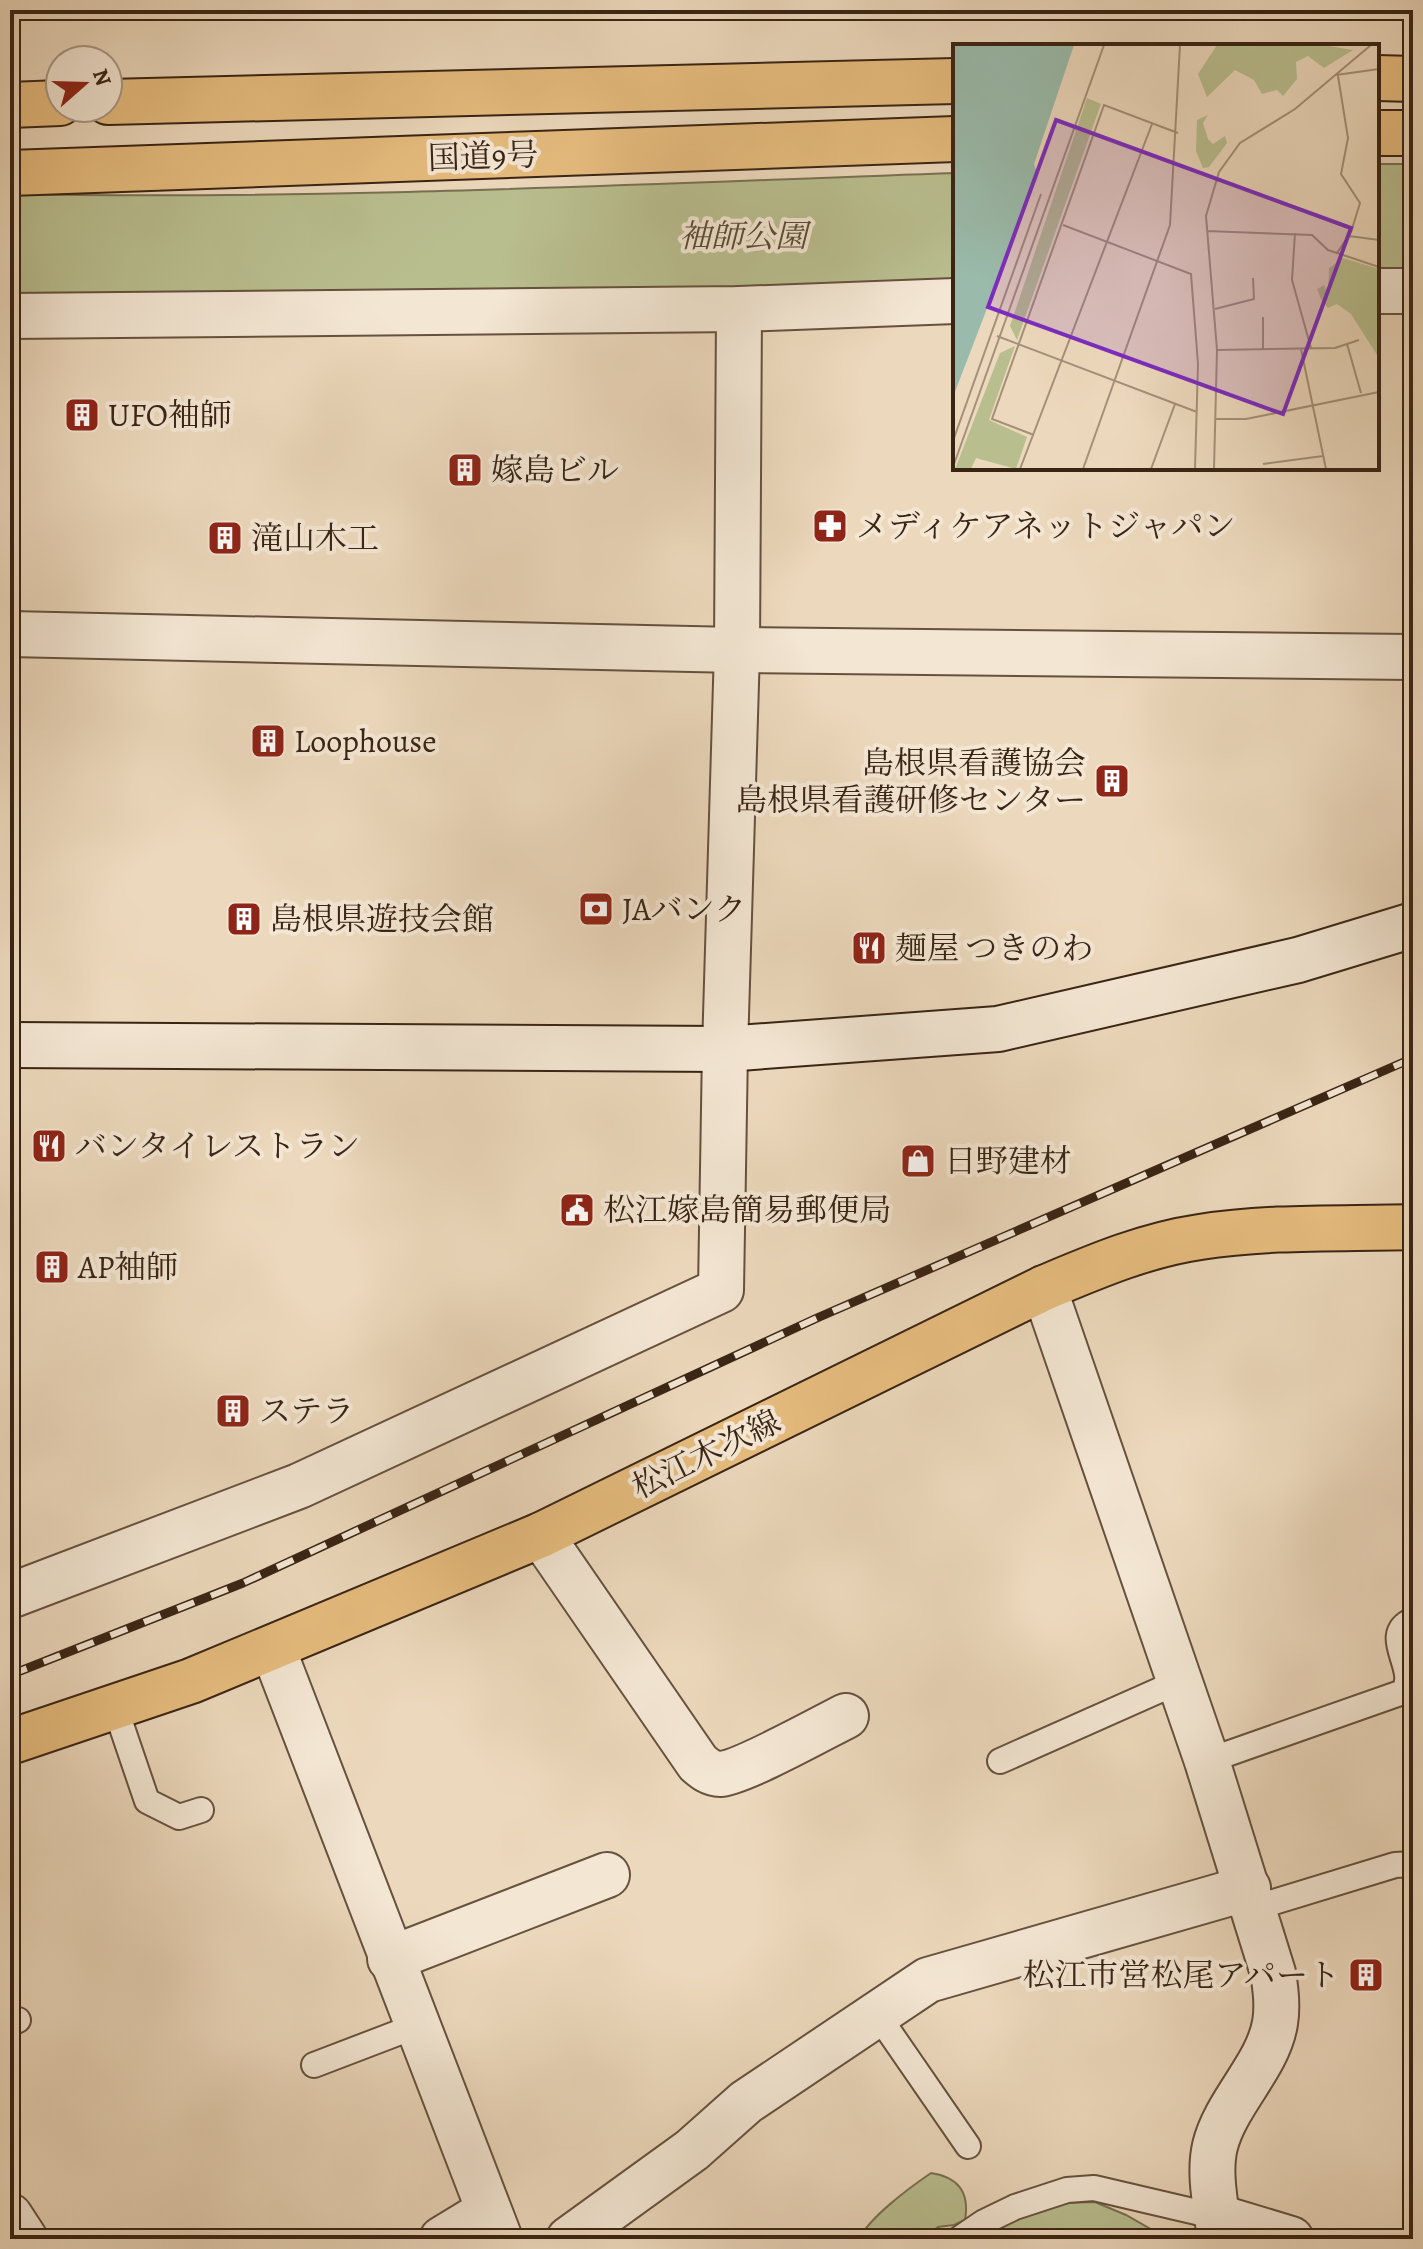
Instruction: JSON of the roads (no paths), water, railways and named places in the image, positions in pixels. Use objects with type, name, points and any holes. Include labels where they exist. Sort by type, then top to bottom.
[{"type":"main road","points":[[1379,78],[1413,79]]},
{"type":"main road","name":"国道9号","points":[[124,102],[953,81]]},
{"type":"main road","points":[[10,105],[44,104]]},
{"type":"main road","points":[[1379,133],[1413,133]]},
{"type":"main road","name":"国道9号","points":[[10,173],[953,139]]},
{"type":"main road","name":"松江木次線","points":[[10,1742],[273,1649],[541,1535],[1044,1288],[1147,1248],[1199,1237],[1267,1231],[1413,1227]]},
{"type":"street","points":[[1379,291],[1413,291]]},
{"type":"street","points":[[10,316],[739,309],[953,301]]},
{"type":"street","points":[[10,1596],[299,1486],[721,1290],[737,650],[739,309]]},
{"type":"street","points":[[10,634],[737,650],[1413,657]]},
{"type":"street","points":[[10,1045],[725,1049],[998,1029],[1298,960],[1413,925]]},
{"type":"street","points":[[1044,1288],[1207,1761],[1273,1973],[1278,2003],[1275,2026],[1267,2046],[1224,2120],[1215,2147],[1213,2174],[1219,2228],[1291,2239]]},
{"type":"street","points":[[541,1535],[698,1763],[706,1770],[716,1774],[737,1769],[846,1716]]},
{"type":"street","points":[[273,1649],[494,2225],[442,2239]]},
{"type":"street","points":[[390,1959],[607,1875]]},
{"type":"street","points":[[569,2239],[692,2150],[746,2102],[928,1980],[1251,1898]]},
{"type":"street","points":[[10,2216],[25,2239]]},
{"type":"lane","points":[[1207,1761],[1403,1692],[1409,1676],[1398,1634],[1406,1623],[1413,1620]]},
{"type":"lane","points":[[1000,1761],[1180,1681]]},
{"type":"lane","points":[[115,1707],[147,1801],[179,1817],[201,1810]]},
{"type":"lane","points":[[1251,1898],[1395,1865],[1413,1864]]},
{"type":"lane","points":[[877,2014],[968,2146]]},
{"type":"lane","points":[[314,2065],[416,2026]]},
{"type":"lane","points":[[959,2239],[1015,2207],[1067,2190],[1094,2188],[1219,2228]]},
{"type":"railway","points":[[10,1675],[243,1583],[817,1318],[1413,1058]]},
{"type":"place","name":"UFO袖師","points":[[82,415]]},
{"type":"place","name":"嫁島ビル","points":[[465,470]]},
{"type":"place","name":"メディケアネットジャパン","points":[[830,526]]},
{"type":"place","name":"滝山木工","points":[[225,538]]},
{"type":"place","name":"Loophouse","points":[[268,741]]},
{"type":"place","name":"島根県看護協会 島根県看護研修センター","points":[[1112,781]]},
{"type":"place","name":"JAバンク","points":[[596,909]]},
{"type":"place","name":"島根県遊技会館","points":[[244,919]]},
{"type":"place","name":"麺屋 つきのわ","points":[[869,948]]},
{"type":"place","name":"バンタイレストラン","points":[[49,1146]]},
{"type":"place","name":"日野建材","points":[[918,1161]]},
{"type":"place","name":"松江嫁島簡易郵便局","points":[[577,1210]]},
{"type":"place","name":"AP袖師","points":[[52,1267]]},
{"type":"place","name":"ステラ","points":[[233,1411]]},
{"type":"place","name":"松江市営松尾アパート","points":[[1366,1975]]},
{"type":"park label","name":"袖師公園","points":[[743,236]]}]
